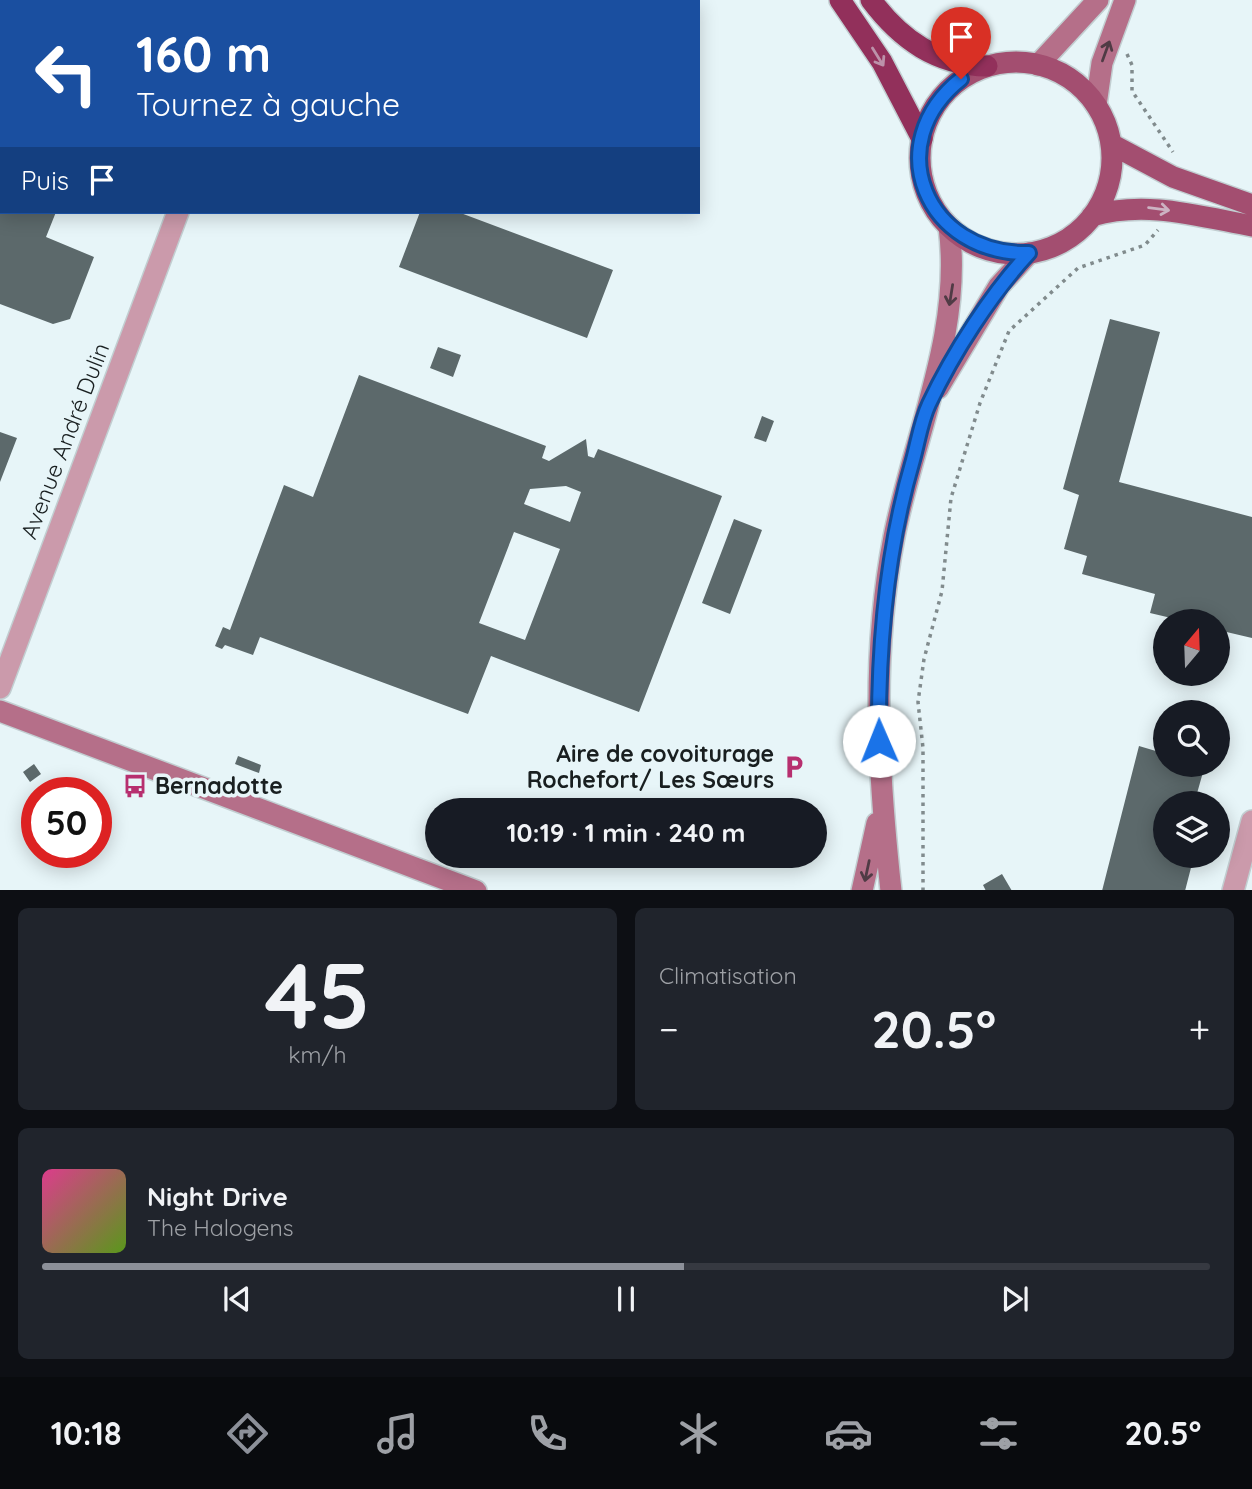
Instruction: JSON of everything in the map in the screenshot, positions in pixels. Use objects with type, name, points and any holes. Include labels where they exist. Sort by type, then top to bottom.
[{"type":"highway","points":[[840,0],[882,62],[922,139]]},
{"type":"highway","points":[[871,0],[894,27],[922,50],[948,62],[987,66]]},
{"type":"main road","points":[[1038,65],[1098,0]]},
{"type":"main road","points":[[1096,105],[1098,80],[1125,0]]},
{"type":"main road","points":[[1021,62],[1038,65],[1071,79],[1096,105],[1111,144],[1109,182],[1092,216],[1064,241],[1029,253],[986,249],[949,227],[932,204],[922,178],[922,139],[932,112],[949,88],[987,66],[1021,62]]},
{"type":"main road","points":[[1111,144],[1173,177],[1252,205]]},
{"type":"main road","points":[[1092,216],[1117,209],[1164,210],[1252,226]]},
{"type":"main road","points":[[891,890],[881,803],[878,662],[884,597],[899,514],[928,405],[953,286],[949,227]]},
{"type":"main road","points":[[928,405],[999,286],[1029,253]]},
{"type":"main road","points":[[0,711],[472,890]]},
{"type":"main road","points":[[862,890],[881,803]]},
{"type":"street","name":"Avenue André Dulin","points":[[0,688],[177,214]]},
{"type":"street","points":[[1233,890],[1252,821]]},
{"type":"path","points":[[1109,44],[1119,45],[1127,54],[1132,65],[1132,91],[1173,152],[1173,177]]},
{"type":"path","points":[[923,890],[923,748],[918,702],[924,659],[942,591],[951,498],[980,403],[1009,331],[1078,268],[1145,244],[1163,222],[1164,210]]},
{"type":"building","points":[[0,214],[55,214],[46,237],[94,257],[70,319],[53,324],[0,304]]},
{"type":"building","points":[[419,214],[463,214],[613,270],[587,338],[399,267]]},
{"type":"building","points":[[1110,319],[1160,332],[1119,482],[1252,517],[1252,638],[1230,633],[1230,609],[1153,609],[1153,614],[1150,613],[1155,594],[1082,574],[1087,556],[1064,549],[1079,495],[1063,489]]},
{"type":"building","points":[[438,347],[461,355],[453,377],[430,368]]},
{"type":"building","points":[[359,375],[546,446],[542,458],[549,461],[586,439],[588,456],[594,458],[598,449],[722,496],[639,712],[491,656],[468,714],[260,637],[253,655],[225,645],[222,649],[215,646],[223,627],[230,630],[284,485],[313,497]],"holes":[[[566,486],[581,492],[570,522],[524,504],[530,489]],[[514,532],[560,549],[525,640],[479,623]]]},
{"type":"building","points":[[762,416],[774,421],[766,442],[754,438]]},
{"type":"building","points":[[0,432],[17,438],[0,482]]},
{"type":"building","points":[[734,519],[762,530],[730,614],[702,603]]},
{"type":"building","points":[[1139,746],[1153,750],[1153,777],[1202,777],[1198,791],[1153,791],[1153,868],[1191,868],[1185,890],[1102,890]]},
{"type":"building","points":[[238,756],[261,765],[259,773],[235,764]]},
{"type":"building","points":[[34,764],[41,774],[37,777],[26,777],[23,772]]},
{"type":"building","points":[[1002,874],[1011,890],[986,890],[983,885]]},
{"type":"place","name":"Aire de covoiturage Rochefort/ Les Sœurs","points":[[794,767]]},
{"type":"place","name":"Bernadotte","points":[[135,786]]},
{"type":"route","points":[[879,741],[878,662],[884,597],[907,479],[928,405],[999,286],[1029,253],[986,249],[967,240],[949,227],[928,195],[922,178],[920,158],[925,125],[949,88],[961,79]]}]
